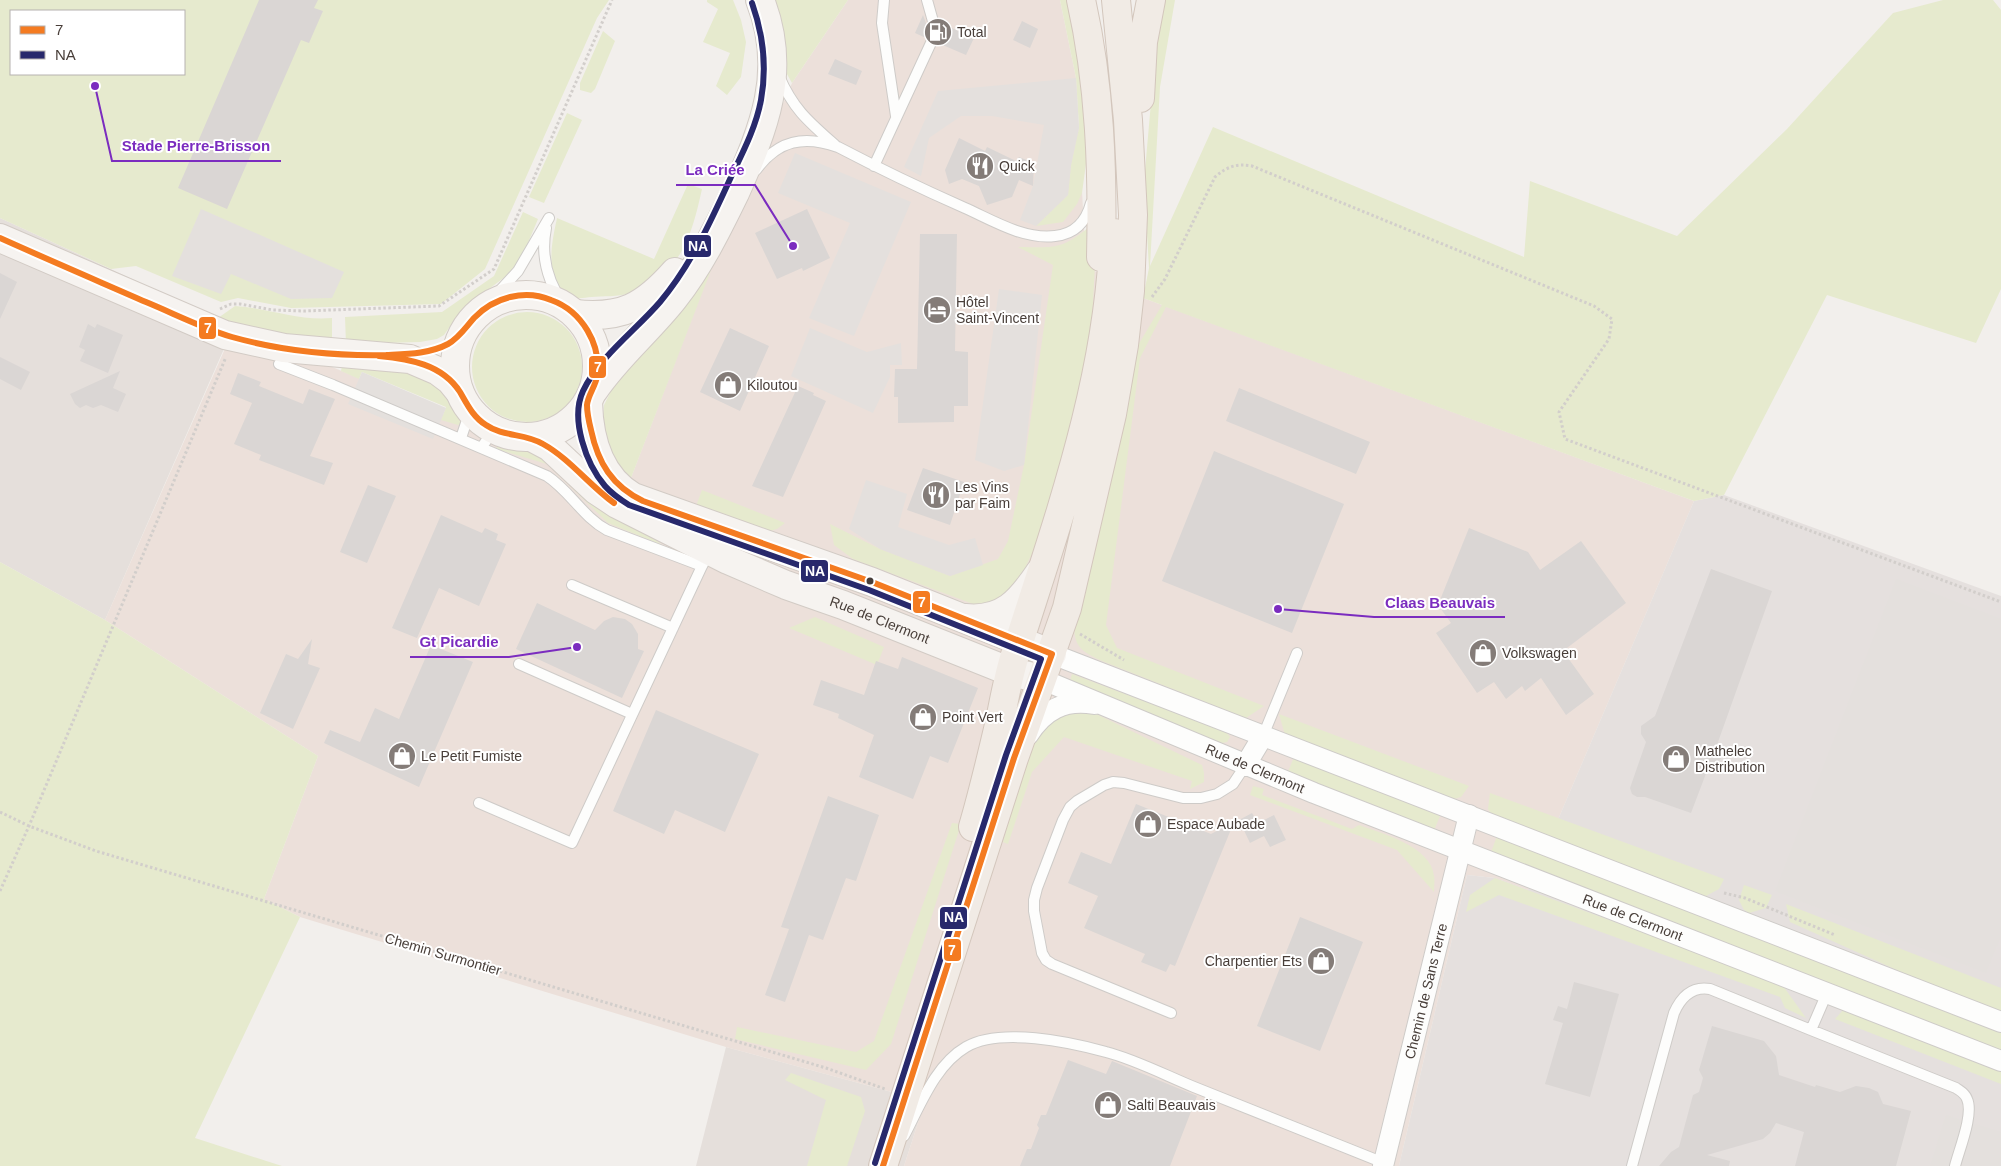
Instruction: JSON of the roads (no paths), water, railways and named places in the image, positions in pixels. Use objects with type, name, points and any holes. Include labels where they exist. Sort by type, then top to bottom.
[{"type":"main road","points":[[363,354],[406,354],[429,351],[448,344],[464,331],[482,310],[503,298],[519,295],[543,297],[570,311],[598,316],[619,314],[647,300],[675,272],[705,223],[748,131],[758,97],[760,73],[759,50],[752,17],[745,0]]},
{"type":"main road","points":[[0,238],[208,328],[234,337],[284,348],[395,357],[421,362],[445,375],[482,423],[490,440],[516,437],[533,438],[548,434],[574,420],[591,396],[674,298],[701,260],[720,225],[750,159],[768,112],[773,75],[768,24],[760,0]]},
{"type":"main road","points":[[1081,0],[1090,47],[1097,110],[1102,226],[1096,383]]},
{"type":"main road","points":[[864,1166],[976,818],[1011,672],[1070,484],[1096,383],[1108,302],[1115,218],[1113,108],[1102,0]]},
{"type":"main road","points":[[1116,0],[1128,120],[1133,214]]},
{"type":"main road","points":[[883,1166],[1014,758],[1041,679],[1052,654],[1072,592],[1105,452],[1119,376],[1127,318],[1142,58],[1151,0]]},
{"type":"main road","points":[[570,311],[586,327],[595,349],[597,374],[591,396],[589,422],[598,457],[609,478],[620,489],[643,501],[872,582],[1052,654]]},
{"type":"main road","points":[[462,397],[454,364],[458,343],[464,331]]},
{"type":"main road","name":"Rue de Clermont","points":[[533,438],[550,447],[585,481],[612,501],[706,558],[746,569],[843,605],[1011,672],[1041,679]]},
{"type":"main road","points":[[958,617],[984,618],[1007,610],[1027,592],[1044,567]]},
{"type":"street","points":[[1052,654],[2001,1022]]},
{"type":"street","name":"Rue de Clermont","points":[[1041,679],[1245,766],[2001,1061]]},
{"type":"street","points":[[1014,758],[1036,723],[1049,711],[1077,703],[1094,704],[1108,708]]},
{"type":"street","points":[[1245,766],[1263,736]]},
{"type":"street","name":"Chemin de Sans Terre","points":[[1383,1165],[1470,815]]},
{"type":"lane","points":[[884,0],[882,23],[896,117]]},
{"type":"lane","points":[[874,166],[936,32],[927,0]]},
{"type":"lane","points":[[771,48],[780,77],[794,106],[838,147]]},
{"type":"lane","points":[[720,225],[756,170],[776,149],[792,142],[810,141],[838,147],[874,166],[1018,231],[1054,236],[1073,230],[1084,221],[1092,202],[1097,110]]},
{"type":"lane","points":[[482,310],[518,271],[548,218],[544,241],[544,263],[553,288],[570,311]]},
{"type":"lane","points":[[279,364],[461,438],[490,440],[556,482],[598,526],[706,558],[572,843],[479,803]]},
{"type":"lane","points":[[461,438],[467,420],[462,397]]},
{"type":"lane","points":[[786,585],[803,574],[812,561]]},
{"type":"lane","points":[[572,585],[673,628]]},
{"type":"lane","points":[[1263,736],[1298,653]]},
{"type":"lane","points":[[519,664],[632,714]]},
{"type":"lane","points":[[1171,1013],[1046,960],[1042,953],[1034,911],[1037,888],[1068,811],[1077,801],[1104,784],[1118,782],[1176,797],[1201,798],[1217,794],[1228,788],[1245,766]]},
{"type":"lane","points":[[1632,1166],[1674,1013],[1681,999],[1686,994],[1698,989],[1710,989],[1956,1088],[1968,1100],[1969,1113],[1954,1166]]},
{"type":"lane","points":[[1811,1030],[1827,993]]},
{"type":"lane","points":[[889,1166],[932,1084],[947,1062],[965,1047],[986,1039],[1002,1037],[1040,1038],[1107,1052],[1383,1165]]},
{"type":"place","name":"Total","points":[[938,32]]},
{"type":"place","name":"Stade Pierre-Brisson","points":[[95,86]]},
{"type":"place","name":"Quick","points":[[980,166]]},
{"type":"place","name":"La Criée","points":[[793,246]]},
{"type":"place","name":"Hôtel Saint-Vincent","points":[[937,310]]},
{"type":"place","name":"Kiloutou","points":[[728,385]]},
{"type":"place","name":"Les Vins par Faim","points":[[936,495]]},
{"type":"place","name":"Claas Beauvais","points":[[1278,609]]},
{"type":"place","name":"Gt Picardie","points":[[577,647]]},
{"type":"place","name":"Volkswagen","points":[[1483,653]]},
{"type":"place","name":"Point Vert","points":[[923,717]]},
{"type":"place","name":"Le Petit Fumiste","points":[[402,756]]},
{"type":"place","name":"Mathelec Distribution","points":[[1676,759]]},
{"type":"place","name":"Espace Aubade","points":[[1148,824]]},
{"type":"place","name":"Charpentier Ets","points":[[1321,961]]},
{"type":"place","name":"Salti Beauvais","points":[[1108,1105]]}]
